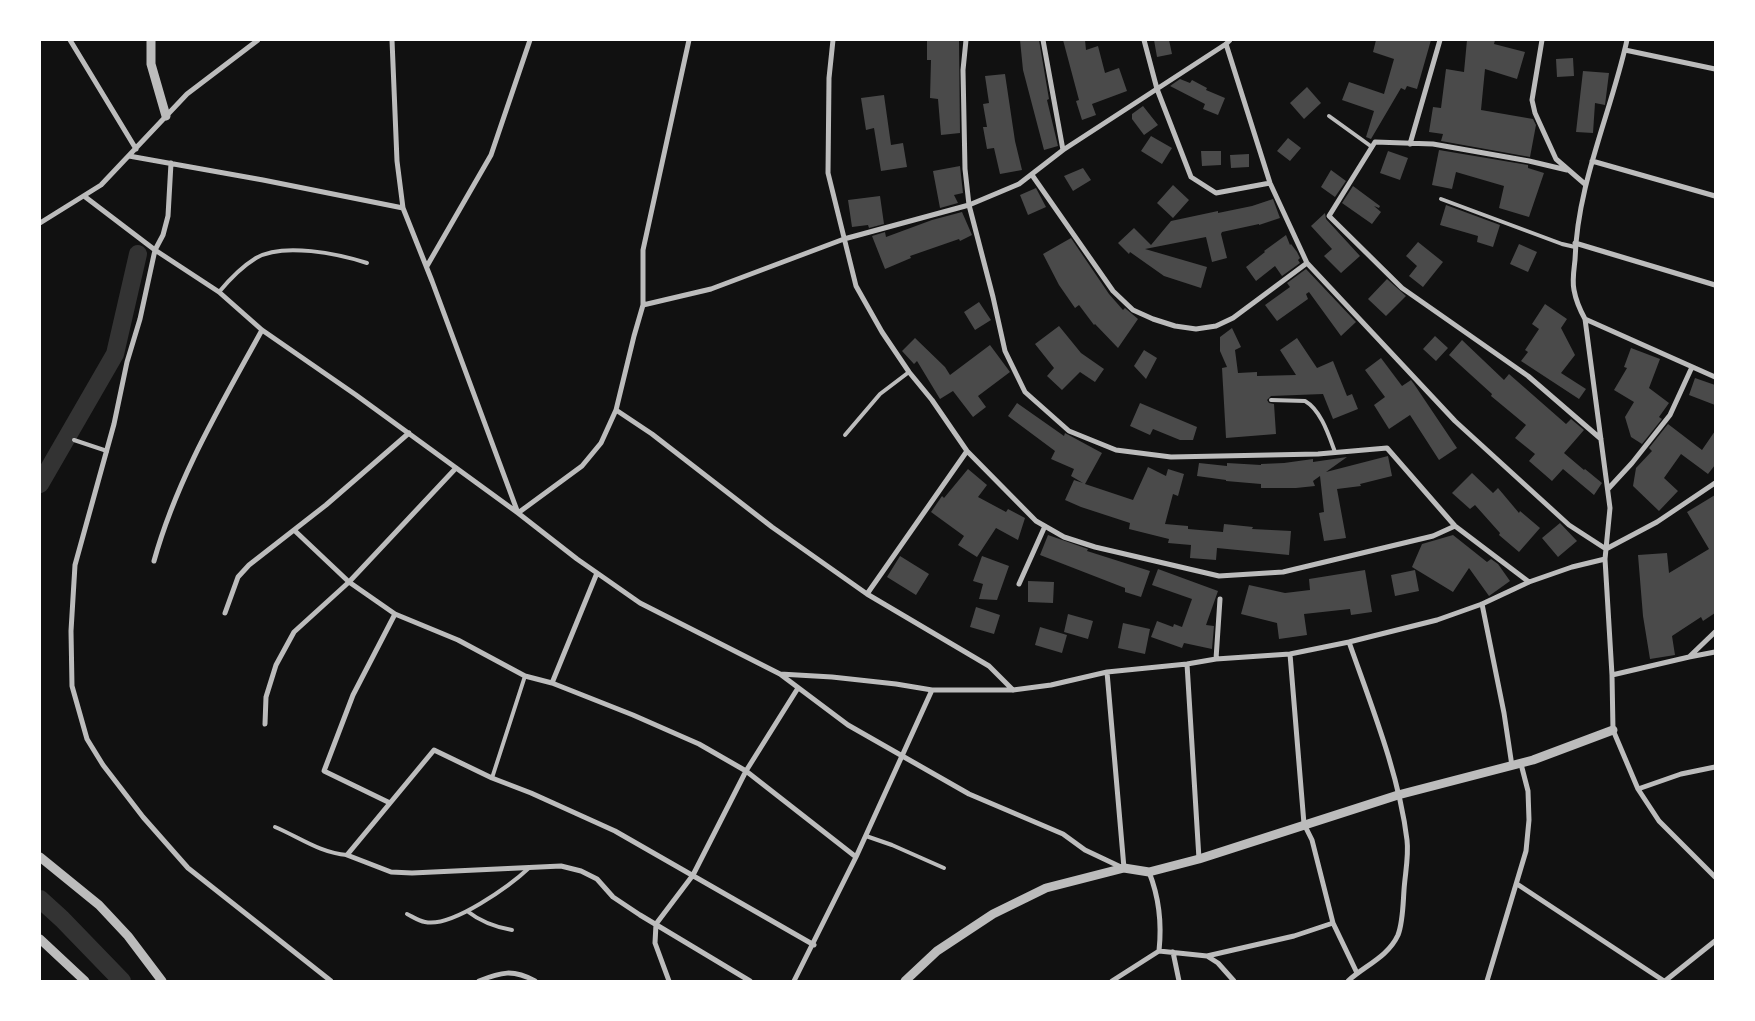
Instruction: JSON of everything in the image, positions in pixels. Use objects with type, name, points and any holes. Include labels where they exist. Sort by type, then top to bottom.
[{"type":"street","points":[[70,40],[136,149]]},
{"type":"street","points":[[152,40],[151,64],[166,116]]},
{"type":"street","points":[[40,223],[101,185],[187,94],[258,40]]},
{"type":"street","points":[[392,40],[397,161],[403,208],[427,266],[518,512]]},
{"type":"street","points":[[427,266],[491,154],[530,40]]},
{"type":"street","points":[[518,512],[582,466],[601,443],[616,410],[634,336],[644,305],[643,250],[689,40]]},
{"type":"street","points":[[833,40],[829,78],[828,173],[856,286],[882,332],[908,372],[932,400],[967,451],[1036,520],[1064,538],[1220,576],[1283,572],[1433,536],[1455,526]]},
{"type":"street","points":[[966,40],[963,70],[965,160],[969,204],[1005,351],[1025,392],[1069,431],[1116,450],[1171,457],[1335,452],[1387,448],[1455,526],[1529,582]]},
{"type":"street","points":[[1043,40],[1063,150]]},
{"type":"street","points":[[1144,40],[1157,89],[1191,176],[1216,194],[1270,183]]},
{"type":"street","points":[[1410,144],[1440,40]]},
{"type":"street","points":[[1542,40],[1532,100],[1556,159],[1586,185]]},
{"type":"street","points":[[1628,40],[1586,185],[1575,245],[1574,288],[1578,304],[1585,319],[1610,508],[1605,559],[1612,675],[1613,730],[1638,789],[1659,821],[1715,877]]},
{"type":"street","points":[[644,305],[711,289],[844,239],[969,204],[1019,184],[1063,150],[1228,42],[1270,183],[1308,263],[1455,421],[1569,525],[1606,549]]},
{"type":"street","points":[[1625,50],[1715,69]]},
{"type":"street","points":[[1567,170],[1529,160],[1434,144],[1375,142],[1330,216],[1402,288],[1528,376],[1601,439]]},
{"type":"street","points":[[129,156],[403,208]]},
{"type":"street","points":[[1592,161],[1715,196]]},
{"type":"street","points":[[171,163],[168,216],[163,235],[155,250],[140,318],[127,362],[114,424],[75,565],[71,631],[72,686],[87,739],[103,765],[143,817],[188,868],[331,981]]},
{"type":"street","points":[[1032,175],[1113,291],[1132,310],[1167,324],[1196,329],[1216,326],[1234,318],[1308,263]]},
{"type":"street","points":[[84,196],[155,250],[219,292],[262,330],[409,433],[640,603],[780,674],[848,725],[969,794],[1063,834],[1085,850],[1124,868],[1149,872],[1199,858],[1398,795],[1533,760],[1613,730]]},
{"type":"street","points":[[1575,245],[1715,285]]},
{"type":"street","points":[[1585,319],[1715,377]]},
{"type":"street","points":[[154,561],[172,506],[205,432],[262,330]]},
{"type":"street","points":[[1608,489],[1632,464],[1670,415],[1692,367]]},
{"type":"street","points":[[616,410],[652,434],[772,527],[867,594],[989,666],[1013,690]]},
{"type":"street","points":[[225,613],[238,577],[249,565],[326,505],[409,433]]},
{"type":"street","points":[[867,594],[967,451]]},
{"type":"street","points":[[265,724],[266,697],[276,665],[294,632],[349,582],[456,468]]},
{"type":"street","points":[[1606,549],[1657,522],[1715,483]]},
{"type":"street","points":[[1019,584],[1045,526]]},
{"type":"street","points":[[294,530],[349,582],[395,614],[458,640],[525,676],[552,683],[699,744],[746,771],[856,857]]},
{"type":"street","points":[[780,674],[860,680],[932,690],[1013,690],[1051,685],[1107,672],[1187,664],[1216,659],[1290,654],[1349,642],[1437,620],[1482,604],[1529,582],[1572,567],[1605,559]]},
{"type":"street","points":[[552,683],[597,573]]},
{"type":"street","points":[[1216,659],[1220,598]]},
{"type":"street","points":[[1482,604],[1516,765],[1528,791],[1529,820],[1526,851],[1487,981]]},
{"type":"street","points":[[390,803],[324,771],[353,695],[395,614]]},
{"type":"street","points":[[1688,657],[1715,632]]},
{"type":"street","points":[[1348,981],[1386,952],[1398,935],[1408,842],[1398,795],[1376,717],[1349,642]]},
{"type":"street","points":[[1612,675],[1715,652]]},
{"type":"street","points":[[1290,654],[1304,824],[1312,840],[1333,923],[1357,973]]},
{"type":"street","points":[[1187,664],[1199,858]]},
{"type":"street","points":[[1107,672],[1124,868]]},
{"type":"street","points":[[669,981],[655,943],[656,924],[693,875],[746,771],[798,688]]},
{"type":"street","points":[[794,981],[866,836],[932,690]]},
{"type":"street","points":[[750,981],[613,897],[597,879],[581,871],[561,866],[412,873],[391,872],[347,855],[434,750],[492,778],[531,793],[615,831],[814,944]]},
{"type":"street","points":[[1638,789],[1682,774],[1715,767]]},
{"type":"street","points":[[40,856],[99,905],[128,936],[162,981]]},
{"type":"street","points":[[905,981],[937,951],[993,914],[1046,888],[1124,868]]},
{"type":"street","points":[[1149,872],[1156,890],[1162,930],[1160,951]]},
{"type":"street","points":[[1517,884],[1664,981],[1715,941]]},
{"type":"street","points":[[1112,981],[1160,951],[1208,956],[1294,936],[1333,923]]},
{"type":"street","points":[[40,939],[85,981]]},
{"type":"street","points":[[1173,952],[1180,981]]},
{"type":"street","points":[[1208,956],[1218,963],[1234,981]]},
{"type":"street","points":[[479,981],[496,974],[515,972],[535,981]]},
{"type":"lane","points":[[1329,116],[1372,147]]},
{"type":"lane","points":[[1441,199],[1562,244],[1575,245]]},
{"type":"lane","points":[[219,292],[227,282],[257,257],[286,249],[336,254],[367,263]]},
{"type":"lane","points":[[845,435],[880,394],[908,372]]},
{"type":"lane","points":[[1271,400],[1305,401],[1309,403],[1323,425],[1335,452]]},
{"type":"lane","points":[[74,440],[106,451]]},
{"type":"lane","points":[[492,778],[525,676]]},
{"type":"lane","points":[[275,827],[309,844],[335,854],[347,855]]},
{"type":"lane","points":[[866,836],[892,845],[944,868]]},
{"type":"lane","points":[[407,914],[426,922],[448,920],[476,907],[530,867]]},
{"type":"lane","points":[[467,911],[478,920],[512,930]]},
{"type":"building","points":[[1020,40],[1039,40],[1049,99],[1047,100],[1058,146],[1044,150],[1023,70]]},
{"type":"building","points":[[1063,40],[1085,40],[1086,50],[1098,46],[1105,73],[1119,68],[1127,91],[1092,104],[1096,115],[1082,120],[1076,101],[1079,100]]},
{"type":"building","points":[[1154,40],[1169,40],[1172,54],[1157,57]]},
{"type":"building","points":[[1376,40],[1431,40],[1417,89],[1407,86],[1405,90],[1401,88],[1371,139],[1366,137],[1374,111],[1342,100],[1349,82],[1384,94],[1394,59],[1373,52]]},
{"type":"building","points":[[1467,40],[1495,40],[1494,44],[1525,52],[1517,79],[1485,69],[1481,110],[1533,119],[1536,125],[1530,157],[1441,141],[1443,134],[1429,132],[1433,107],[1441,108],[1446,69],[1464,72]]},
{"type":"building","points":[[927,41],[959,41],[960,133],[941,135],[938,99],[930,98],[931,60],[927,60]]},
{"type":"building","points":[[1573,58],[1574,76],[1557,77],[1556,59]]},
{"type":"building","points":[[1583,71],[1609,73],[1605,105],[1595,103],[1593,133],[1576,132]]},
{"type":"building","points":[[1005,74],[1015,141],[1022,170],[1000,174],[994,148],[987,149],[983,127],[987,127],[983,104],[989,103],[985,76]]},
{"type":"building","points":[[1180,79],[1190,83],[1192,80],[1207,88],[1206,90],[1225,98],[1218,115],[1203,109],[1205,104],[1170,86]]},
{"type":"building","points":[[1307,87],[1321,103],[1304,119],[1290,103]]},
{"type":"building","points":[[884,95],[891,145],[903,143],[907,167],[881,171],[874,128],[866,130],[861,98]]},
{"type":"building","points":[[1143,106],[1158,125],[1144,135],[1132,119],[1132,114]]},
{"type":"building","points":[[1151,136],[1172,148],[1162,164],[1141,151]]},
{"type":"building","points":[[1288,138],[1301,148],[1290,161],[1277,151]]},
{"type":"building","points":[[1439,150],[1528,165],[1528,168],[1544,173],[1529,217],[1499,208],[1504,186],[1456,172],[1452,189],[1432,185]]},
{"type":"building","points":[[1201,151],[1221,151],[1221,165],[1202,166]]},
{"type":"building","points":[[1388,151],[1408,158],[1400,180],[1380,173]]},
{"type":"building","points":[[1249,154],[1249,167],[1231,168],[1230,155]]},
{"type":"building","points":[[960,166],[963,193],[954,195],[958,203],[940,208],[933,171]]},
{"type":"building","points":[[1083,168],[1091,180],[1073,191],[1064,176]]},
{"type":"building","points":[[1331,170],[1346,181],[1335,197],[1321,187]]},
{"type":"building","points":[[1173,185],[1189,200],[1173,218],[1157,203]]},
{"type":"building","points":[[1353,186],[1380,206],[1379,208],[1374,206],[1381,212],[1372,224],[1342,203]]},
{"type":"building","points":[[1036,188],[1046,207],[1028,215],[1020,195]]},
{"type":"building","points":[[880,196],[884,224],[869,228],[868,225],[852,227],[848,200]]},
{"type":"building","points":[[1273,199],[1280,218],[1259,225],[1222,232],[1227,258],[1212,262],[1206,237],[1145,249],[1207,267],[1201,288],[1164,276],[1130,252],[1129,254],[1118,243],[1134,228],[1151,245],[1171,221],[1252,206]]},
{"type":"building","points":[[1446,205],[1500,225],[1493,247],[1477,242],[1478,236],[1440,225]]},
{"type":"building","points":[[962,212],[972,235],[960,241],[959,239],[910,256],[911,258],[885,269],[872,236],[885,232],[886,237],[932,220]]},
{"type":"building","points":[[1325,213],[1326,219],[1360,256],[1341,273],[1324,256],[1332,249],[1311,226]]},
{"type":"building","points":[[1286,235],[1290,245],[1300,258],[1298,260],[1300,263],[1282,276],[1275,266],[1256,281],[1246,267]]},
{"type":"building","points":[[1071,238],[1109,294],[1123,310],[1125,308],[1138,319],[1118,348],[1094,325],[1079,305],[1075,308],[1059,285],[1043,254]]},
{"type":"building","points":[[1418,242],[1443,262],[1423,287],[1409,276],[1417,266],[1406,256]]},
{"type":"building","points":[[1519,244],[1537,252],[1528,272],[1510,264]]},
{"type":"building","points":[[1306,269],[1356,322],[1341,336],[1309,292],[1306,294],[1308,299],[1277,321],[1265,305],[1290,287],[1287,283]]},
{"type":"building","points":[[1387,279],[1406,296],[1386,316],[1368,299]]},
{"type":"building","points":[[979,302],[991,320],[975,330],[964,312]]},
{"type":"building","points":[[1545,304],[1567,319],[1561,328],[1575,355],[1561,373],[1586,389],[1579,399],[1521,361],[1528,352],[1525,350],[1539,329],[1532,324]]},
{"type":"building","points":[[1059,326],[1081,353],[1104,369],[1095,382],[1080,372],[1062,390],[1047,376],[1054,368],[1035,344]]},
{"type":"building","points":[[1232,328],[1241,347],[1235,350],[1238,373],[1257,372],[1257,376],[1296,375],[1280,350],[1297,338],[1317,368],[1333,361],[1347,396],[1352,394],[1358,409],[1333,419],[1323,394],[1271,396],[1267,400],[1269,403],[1274,404],[1276,434],[1226,438],[1222,368],[1227,367],[1220,351],[1220,337]]},
{"type":"building","points":[[1435,336],[1448,348],[1436,361],[1423,349]]},
{"type":"building","points":[[915,338],[945,367],[950,375],[990,345],[1010,372],[978,396],[986,407],[973,417],[953,391],[940,399],[917,361],[914,364],[902,351]]},
{"type":"building","points":[[1462,340],[1504,380],[1509,374],[1566,424],[1571,419],[1584,430],[1564,453],[1602,483],[1594,495],[1563,469],[1552,481],[1529,461],[1535,454],[1515,438],[1526,425],[1491,396],[1492,394],[1449,355]]},
{"type":"building","points":[[1631,348],[1660,359],[1649,388],[1669,403],[1659,417],[1662,419],[1642,444],[1631,437],[1625,417],[1634,402],[1614,390],[1627,368],[1624,367]]},
{"type":"building","points":[[1144,350],[1157,358],[1146,379],[1134,366]]},
{"type":"building","points":[[1381,358],[1402,386],[1411,380],[1457,448],[1439,460],[1410,415],[1389,429],[1374,405],[1385,397],[1365,370]]},
{"type":"building","points":[[1695,378],[1715,385],[1715,405],[1689,395]]},
{"type":"building","points":[[1017,403],[1064,436],[1065,433],[1102,453],[1085,484],[1133,500],[1148,467],[1166,476],[1168,469],[1184,474],[1178,496],[1173,494],[1165,524],[1188,526],[1188,529],[1223,532],[1224,524],[1253,527],[1252,529],[1291,531],[1289,555],[1217,548],[1216,560],[1190,558],[1191,545],[1168,543],[1169,539],[1129,529],[1130,523],[1065,500],[1074,480],[1083,483],[1071,476],[1074,469],[1051,459],[1055,451],[1008,416]]},
{"type":"building","points":[[1140,403],[1197,427],[1193,440],[1180,440],[1153,429],[1150,435],[1130,426]]},
{"type":"building","points":[[1668,424],[1702,450],[1715,431],[1715,465],[1708,474],[1681,454],[1664,478],[1678,491],[1659,511],[1633,486],[1636,468],[1652,451],[1649,448]]},
{"type":"building","points":[[1388,456],[1392,476],[1360,484],[1361,486],[1337,489],[1346,538],[1324,541],[1319,513],[1324,512],[1320,476],[1313,481],[1315,486],[1261,488],[1261,484],[1197,476],[1199,463],[1227,466],[1227,463],[1261,465],[1313,459],[1313,462],[1347,457],[1326,472]]},
{"type":"building","points":[[968,469],[987,485],[978,497],[1006,512],[1008,509],[1025,518],[1018,540],[996,528],[977,557],[958,545],[964,536],[931,512],[942,496],[944,498]]},
{"type":"building","points":[[1472,473],[1493,493],[1498,488],[1519,513],[1520,511],[1540,528],[1519,552],[1499,535],[1500,533],[1475,505],[1470,509],[1452,493]]},
{"type":"building","points":[[1715,495],[1715,613],[1703,621],[1701,617],[1672,636],[1675,655],[1650,659],[1643,616],[1638,555],[1667,553],[1669,573],[1709,549],[1687,512]]},
{"type":"building","points":[[1560,523],[1577,541],[1558,557],[1542,538]]},
{"type":"building","points":[[1048,535],[1088,549],[1087,551],[1150,571],[1141,597],[1125,592],[1125,588],[1040,555]]},
{"type":"building","points":[[1453,535],[1487,562],[1491,559],[1498,564],[1510,581],[1489,596],[1469,568],[1453,592],[1412,567],[1422,544]]},
{"type":"building","points":[[900,556],[929,574],[916,595],[887,577]]},
{"type":"building","points":[[982,556],[1009,566],[997,600],[979,599],[983,584],[973,581]]},
{"type":"building","points":[[1158,569],[1218,591],[1206,625],[1214,626],[1212,649],[1184,643],[1182,648],[1151,637],[1157,621],[1173,627],[1174,624],[1182,627],[1192,599],[1152,585]]},
{"type":"building","points":[[1365,570],[1372,612],[1351,615],[1350,609],[1304,614],[1307,635],[1279,639],[1277,623],[1241,614],[1249,585],[1285,593],[1310,590],[1309,579]]},
{"type":"building","points":[[1415,570],[1419,591],[1395,596],[1391,575]]},
{"type":"building","points":[[1028,581],[1054,582],[1053,603],[1028,602]]},
{"type":"building","points":[[976,607],[1000,615],[994,634],[970,627]]},
{"type":"building","points":[[1068,614],[1093,621],[1088,639],[1064,632]]},
{"type":"building","points":[[1123,623],[1150,629],[1145,654],[1118,648]]},
{"type":"building","points":[[1040,627],[1067,635],[1062,653],[1035,645]]},
{"type":"waterway","points":[[40,484],[115,354],[138,254]]},
{"type":"waterway","points":[[40,899],[122,981]]}]
